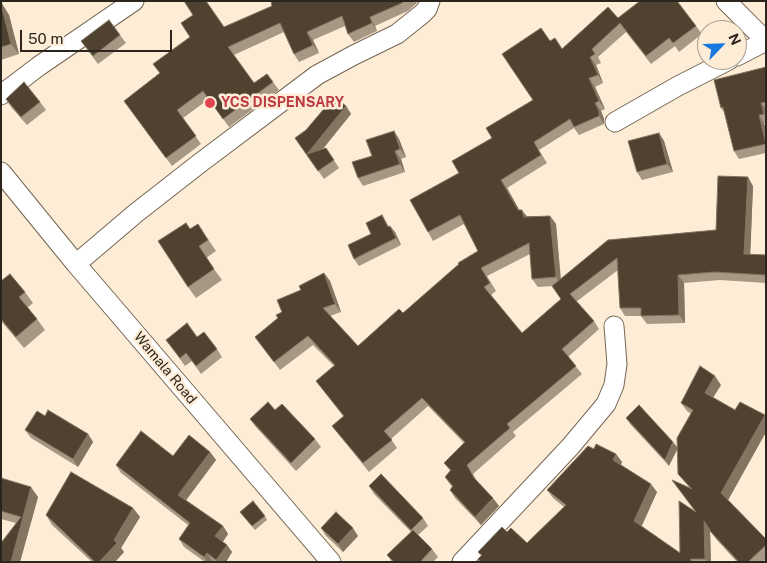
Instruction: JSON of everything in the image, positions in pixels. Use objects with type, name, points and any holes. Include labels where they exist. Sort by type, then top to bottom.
[{"type":"street","points":[[1,95],[39,66],[134,1]]},
{"type":"street","points":[[76,264],[136,213],[317,75],[397,34],[422,14],[427,9],[430,1]]},
{"type":"street","points":[[726,1],[745,20]]},
{"type":"street","points":[[747,22],[766,41],[747,51]]},
{"type":"street","points":[[615,122],[709,70]]},
{"type":"street","name":"Wamala Road","points":[[1,172],[76,264],[331,562]]},
{"type":"street","points":[[462,562],[570,447],[606,404],[614,385],[617,364],[614,326]]},
{"type":"building","points":[[184,1],[206,1],[224,27],[272,6],[271,1],[404,1],[370,17],[372,23],[348,34],[342,16],[307,32],[313,45],[294,54],[280,23],[228,47],[254,83],[267,74],[273,82],[223,119],[203,91],[177,110],[196,136],[166,158],[124,101],[160,73],[153,64],[190,37],[181,23],[193,15]]},
{"type":"building","points":[[640,1],[677,1],[696,26],[673,43],[669,38],[646,56],[620,23],[592,49],[595,54],[590,57],[598,75],[589,78],[599,101],[595,103],[599,116],[574,127],[570,119],[534,142],[541,155],[501,180],[518,210],[522,210],[524,217],[550,216],[556,277],[532,279],[529,243],[481,268],[490,283],[484,287],[522,333],[561,299],[552,286],[608,240],[716,230],[718,176],[748,177],[744,254],[766,255],[766,275],[714,272],[678,275],[679,315],[641,316],[641,308],[620,308],[617,258],[570,294],[594,321],[562,349],[576,366],[507,424],[510,428],[467,465],[474,478],[493,498],[475,517],[450,490],[453,486],[445,477],[451,470],[444,463],[465,442],[422,398],[384,431],[392,440],[363,463],[332,426],[344,416],[316,381],[335,365],[308,336],[274,362],[255,337],[278,318],[276,315],[282,312],[277,300],[301,290],[299,286],[324,273],[335,304],[323,308],[358,346],[399,309],[403,313],[458,263],[478,251],[460,215],[428,232],[410,200],[459,173],[452,161],[492,138],[486,128],[533,100],[502,54],[541,28],[550,41],[555,38],[562,49],[608,7],[618,18]]},
{"type":"building","points":[[1,4],[11,44],[1,47]]},
{"type":"building","points":[[109,20],[120,35],[93,56],[81,41]]},
{"type":"building","points":[[766,67],[766,102],[761,103],[764,114],[759,115],[766,144],[734,151],[714,80]]},
{"type":"building","points":[[24,82],[40,102],[21,117],[6,99]]},
{"type":"building","points":[[334,97],[346,106],[307,154],[326,148],[334,160],[318,171],[295,138],[306,130]]},
{"type":"building","points":[[394,131],[400,149],[395,151],[400,164],[358,178],[352,162],[372,156],[366,140]]},
{"type":"building","points":[[659,133],[667,164],[637,172],[628,141]]},
{"type":"building","points":[[382,215],[396,238],[354,259],[348,245],[371,234],[366,223]]},
{"type":"building","points":[[186,223],[190,229],[198,224],[208,240],[199,246],[214,269],[188,287],[158,241]]},
{"type":"building","points":[[10,274],[25,292],[19,297],[37,319],[16,337],[1,319],[1,281]]},
{"type":"building","points":[[187,323],[197,337],[204,332],[217,349],[196,366],[186,353],[180,358],[166,340]]},
{"type":"building","points":[[700,366],[715,376],[705,393],[735,410],[740,402],[765,415],[721,493],[766,539],[766,545],[748,562],[739,562],[710,531],[704,521],[705,559],[690,559],[691,562],[480,562],[478,559],[482,555],[478,552],[502,527],[507,532],[511,528],[527,543],[566,505],[547,490],[588,446],[594,449],[596,444],[616,454],[613,460],[651,484],[634,521],[680,553],[679,501],[696,512],[672,480],[692,489],[678,474],[677,438],[693,410],[681,403]]},
{"type":"building","points":[[268,402],[275,410],[282,404],[315,439],[291,463],[250,419]]},
{"type":"building","points":[[639,405],[673,442],[665,460],[626,418]]},
{"type":"building","points":[[48,410],[88,434],[73,459],[25,430],[37,411],[45,416]]},
{"type":"building","points":[[141,431],[173,456],[189,435],[210,452],[178,495],[223,526],[215,536],[227,545],[216,560],[207,553],[204,557],[179,539],[190,523],[116,465]]},
{"type":"building","points":[[71,472],[133,508],[114,540],[117,543],[99,562],[95,562],[46,515]]},
{"type":"building","points":[[381,474],[423,518],[411,530],[369,486]]},
{"type":"building","points":[[1,478],[31,487],[11,562],[1,562],[1,543],[21,517],[1,511]]},
{"type":"building","points":[[253,501],[265,516],[252,526],[240,512]]},
{"type":"building","points":[[336,512],[353,528],[338,544],[321,528]]},
{"type":"building","points":[[413,530],[432,549],[420,562],[394,562],[387,555]]},
{"type":"place","name":"YCS DISPENSARY","points":[[210,103]]}]
